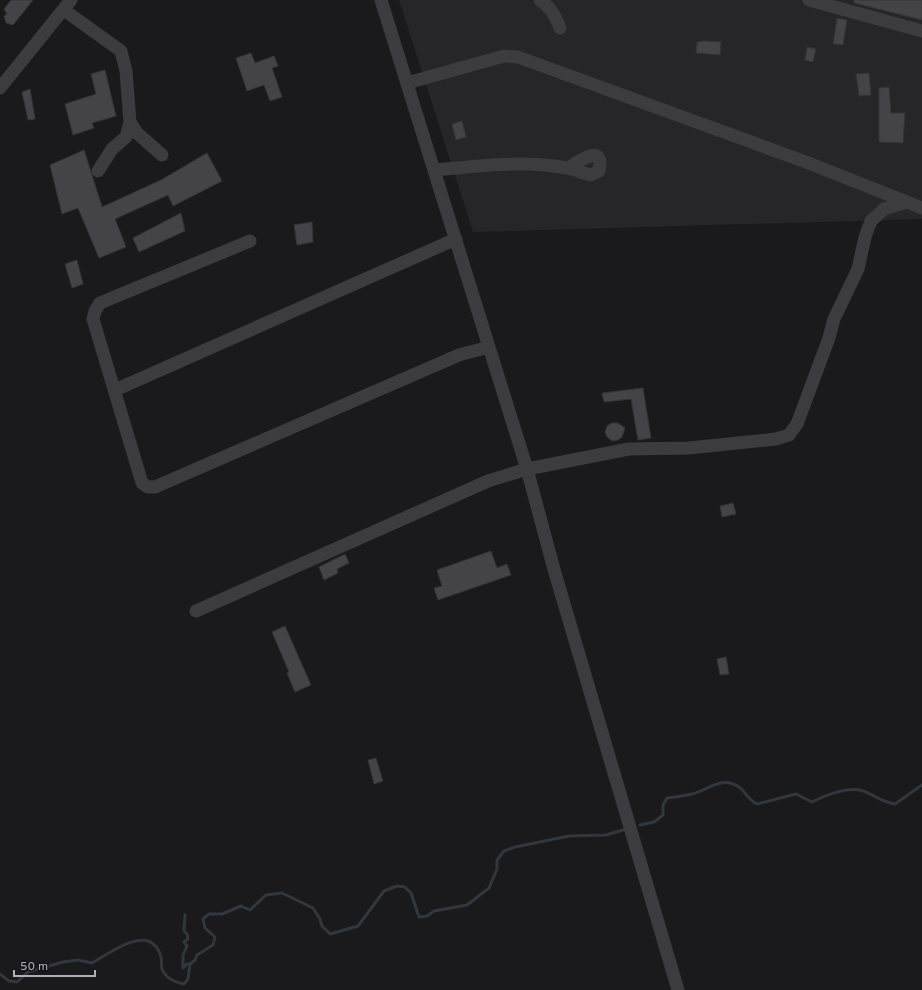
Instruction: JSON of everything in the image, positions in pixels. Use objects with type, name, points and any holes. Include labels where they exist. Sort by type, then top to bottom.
[{"type":"street","points":[[381,0],[527,469],[560,588],[678,990]]},
{"type":"street","points":[[540,0],[550,8],[556,16],[560,28]]},
{"type":"street","points":[[809,0],[922,31]]},
{"type":"street","points":[[0,88],[67,5],[121,51],[126,71],[130,122],[126,137],[112,149],[98,171]]},
{"type":"street","points":[[407,83],[504,56],[518,57],[813,164],[922,208]]},
{"type":"street","points":[[130,122],[137,132],[162,155]]},
{"type":"street","points":[[434,170],[494,164],[568,168]]},
{"type":"street","points":[[196,611],[488,481],[527,469],[629,449],[689,448],[776,439],[789,435],[797,424],[829,338],[834,319],[854,279],[865,237],[871,221],[884,209],[907,202]]},
{"type":"street","points":[[115,390],[456,239]]},
{"type":"street","points":[[250,240],[100,303],[94,310],[93,318],[142,483],[148,487],[155,487],[459,355],[489,347]]},
{"type":"shaded area","points":[[399,0],[922,0],[922,219],[473,232]]},
{"type":"building","points":[[11,0],[33,0],[13,25],[6,23],[4,16],[7,14],[4,9]]},
{"type":"building","points":[[854,0],[922,0],[922,20],[854,3]]},
{"type":"building","points":[[837,18],[847,20],[843,45],[833,44]]},
{"type":"building","points":[[697,42],[721,42],[720,55],[696,53]]},
{"type":"building","points":[[807,47],[816,49],[813,62],[805,60]]},
{"type":"building","points":[[251,53],[255,63],[274,56],[278,66],[272,68],[282,97],[270,101],[264,85],[247,91],[236,58]]},
{"type":"building","points":[[105,70],[116,116],[92,123],[94,128],[73,135],[65,104],[96,94],[91,74]]},
{"type":"building","points":[[869,73],[871,95],[859,96],[856,74]]},
{"type":"building","points":[[889,87],[891,113],[905,113],[903,143],[879,142],[879,88]]},
{"type":"building","points":[[30,89],[35,119],[28,120],[22,92]]},
{"type":"building","points":[[462,121],[466,137],[456,140],[452,124]]},
{"type":"building","points":[[84,150],[102,207],[161,180],[207,153],[222,181],[173,206],[168,195],[115,219],[126,247],[99,258],[78,208],[62,214],[50,165]]},
{"type":"building","points":[[181,213],[185,231],[139,252],[133,238]]},
{"type":"building","points":[[312,222],[313,242],[297,245],[294,225]]},
{"type":"building","points":[[77,260],[83,284],[72,288],[65,264]]},
{"type":"building","points":[[643,388],[651,438],[638,440],[631,399],[604,402],[602,393]]},
{"type":"building","points":[[612,423],[618,423],[625,428],[622,437],[618,440],[612,441],[607,437],[605,432],[607,426]]},
{"type":"building","points":[[733,503],[736,514],[722,517],[720,506]]},
{"type":"building","points":[[491,551],[497,568],[507,564],[511,575],[438,600],[434,588],[442,586],[437,570]]},
{"type":"building","points":[[345,554],[349,563],[337,569],[338,573],[324,580],[319,567]]},
{"type":"building","points":[[285,626],[311,685],[295,692],[287,673],[289,672],[272,632]]},
{"type":"building","points":[[726,657],[729,674],[720,675],[717,659]]},
{"type":"building","points":[[376,758],[383,781],[374,784],[368,760]]},
{"type":"waterway","points":[[640,825],[654,822],[663,815],[663,805],[667,798],[692,794],[715,784],[727,782],[739,787],[751,800],[757,804],[796,794],[812,802],[822,797],[854,789],[864,791],[895,804],[922,785]]},
{"type":"waterway","points":[[0,974],[9,981],[17,982],[28,972],[63,962],[78,960],[92,963],[119,947],[140,940],[149,941],[156,947],[161,957],[162,968],[166,975],[171,980],[184,984],[188,979],[190,964],[195,960],[197,955],[213,945],[215,937],[205,928],[203,919],[209,914],[222,914],[241,906],[250,910],[266,895],[282,893],[313,908],[320,919],[322,926],[330,934],[358,926],[384,891],[397,886],[405,887],[411,893],[419,917],[427,916],[434,911],[467,905],[489,888],[497,869],[497,860],[504,851],[515,847],[569,836],[606,835],[623,830]]},
{"type":"waterway","points":[[185,915],[184,931],[187,934],[188,939],[184,942],[187,946],[183,955],[183,968],[187,964],[190,964]]}]
